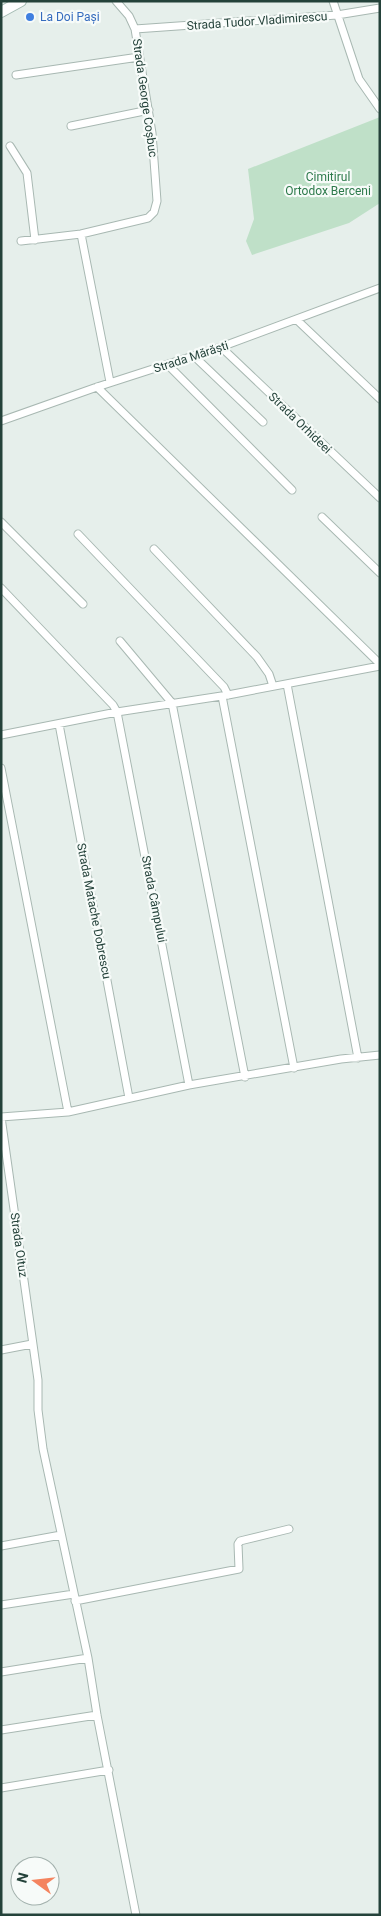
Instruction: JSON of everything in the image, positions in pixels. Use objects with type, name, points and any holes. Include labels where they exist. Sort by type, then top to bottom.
[{"type":"main road","points":[[1,12],[21,1]]},
{"type":"street","name":"Strada George Coșbuc","points":[[21,241],[81,234],[148,218],[154,212],[157,201],[152,133],[135,29],[129,16],[116,1]]},
{"type":"street","points":[[333,1],[359,79],[380,109]]},
{"type":"street","name":"Strada Tudor Vladimirescu","points":[[135,29],[337,15],[380,8]]},
{"type":"street","points":[[16,75],[139,57]]},
{"type":"street","points":[[71,126],[149,110]]},
{"type":"street","points":[[10,146],[27,173],[35,240]]},
{"type":"street","points":[[81,234],[110,382]]},
{"type":"street","name":"Strada Mărăști","points":[[1,421],[110,382],[194,357],[380,288]]},
{"type":"street","points":[[297,320],[380,400]]},
{"type":"street","name":"Strada Orhideei","points":[[221,347],[380,498]]},
{"type":"street","points":[[194,357],[263,422]]},
{"type":"street","points":[[168,365],[292,490]]},
{"type":"street","points":[[97,387],[380,665]]},
{"type":"street","points":[[322,517],[380,573]]},
{"type":"street","points":[[1,522],[83,604]]},
{"type":"street","points":[[78,534],[224,687],[294,1068]]},
{"type":"street","points":[[154,549],[257,658],[270,674],[273,686]]},
{"type":"street","points":[[1,588],[118,712]]},
{"type":"street","points":[[120,641],[172,702],[245,1077]]},
{"type":"street","points":[[1,735],[172,702],[287,684],[380,665]]},
{"type":"street","points":[[287,684],[358,1058]]},
{"type":"street","name":"Strada Câmpului","points":[[118,712],[190,1085]]},
{"type":"street","name":"Strada Matache Dobrescu","points":[[59,724],[130,1098]]},
{"type":"street","points":[[1,768],[68,1112]]},
{"type":"street","points":[[2,1121],[68,1112],[190,1085],[380,1055]]},
{"type":"street","name":"Strada Oituz","points":[[2,1121],[5,1174],[38,1380],[38,1410],[43,1449],[88,1658],[97,1715],[136,1915]]},
{"type":"street","points":[[1,1350],[32,1344]]},
{"type":"street","points":[[1,1606],[74,1597],[239,1568],[238,1544],[240,1541],[289,1529]]},
{"type":"street","points":[[1,1546],[61,1535]]},
{"type":"street","points":[[1,1672],[88,1658]]},
{"type":"street","points":[[1,1730],[97,1715]]},
{"type":"street","points":[[1,1788],[109,1770]]},
{"type":"green space","name":"Cimitirul Ortodox Berceni","points":[[380,117],[380,203],[349,223],[252,255],[246,241],[254,219],[248,169]]},
{"type":"place","name":"La Doi Pași","points":[[30,17]]}]
